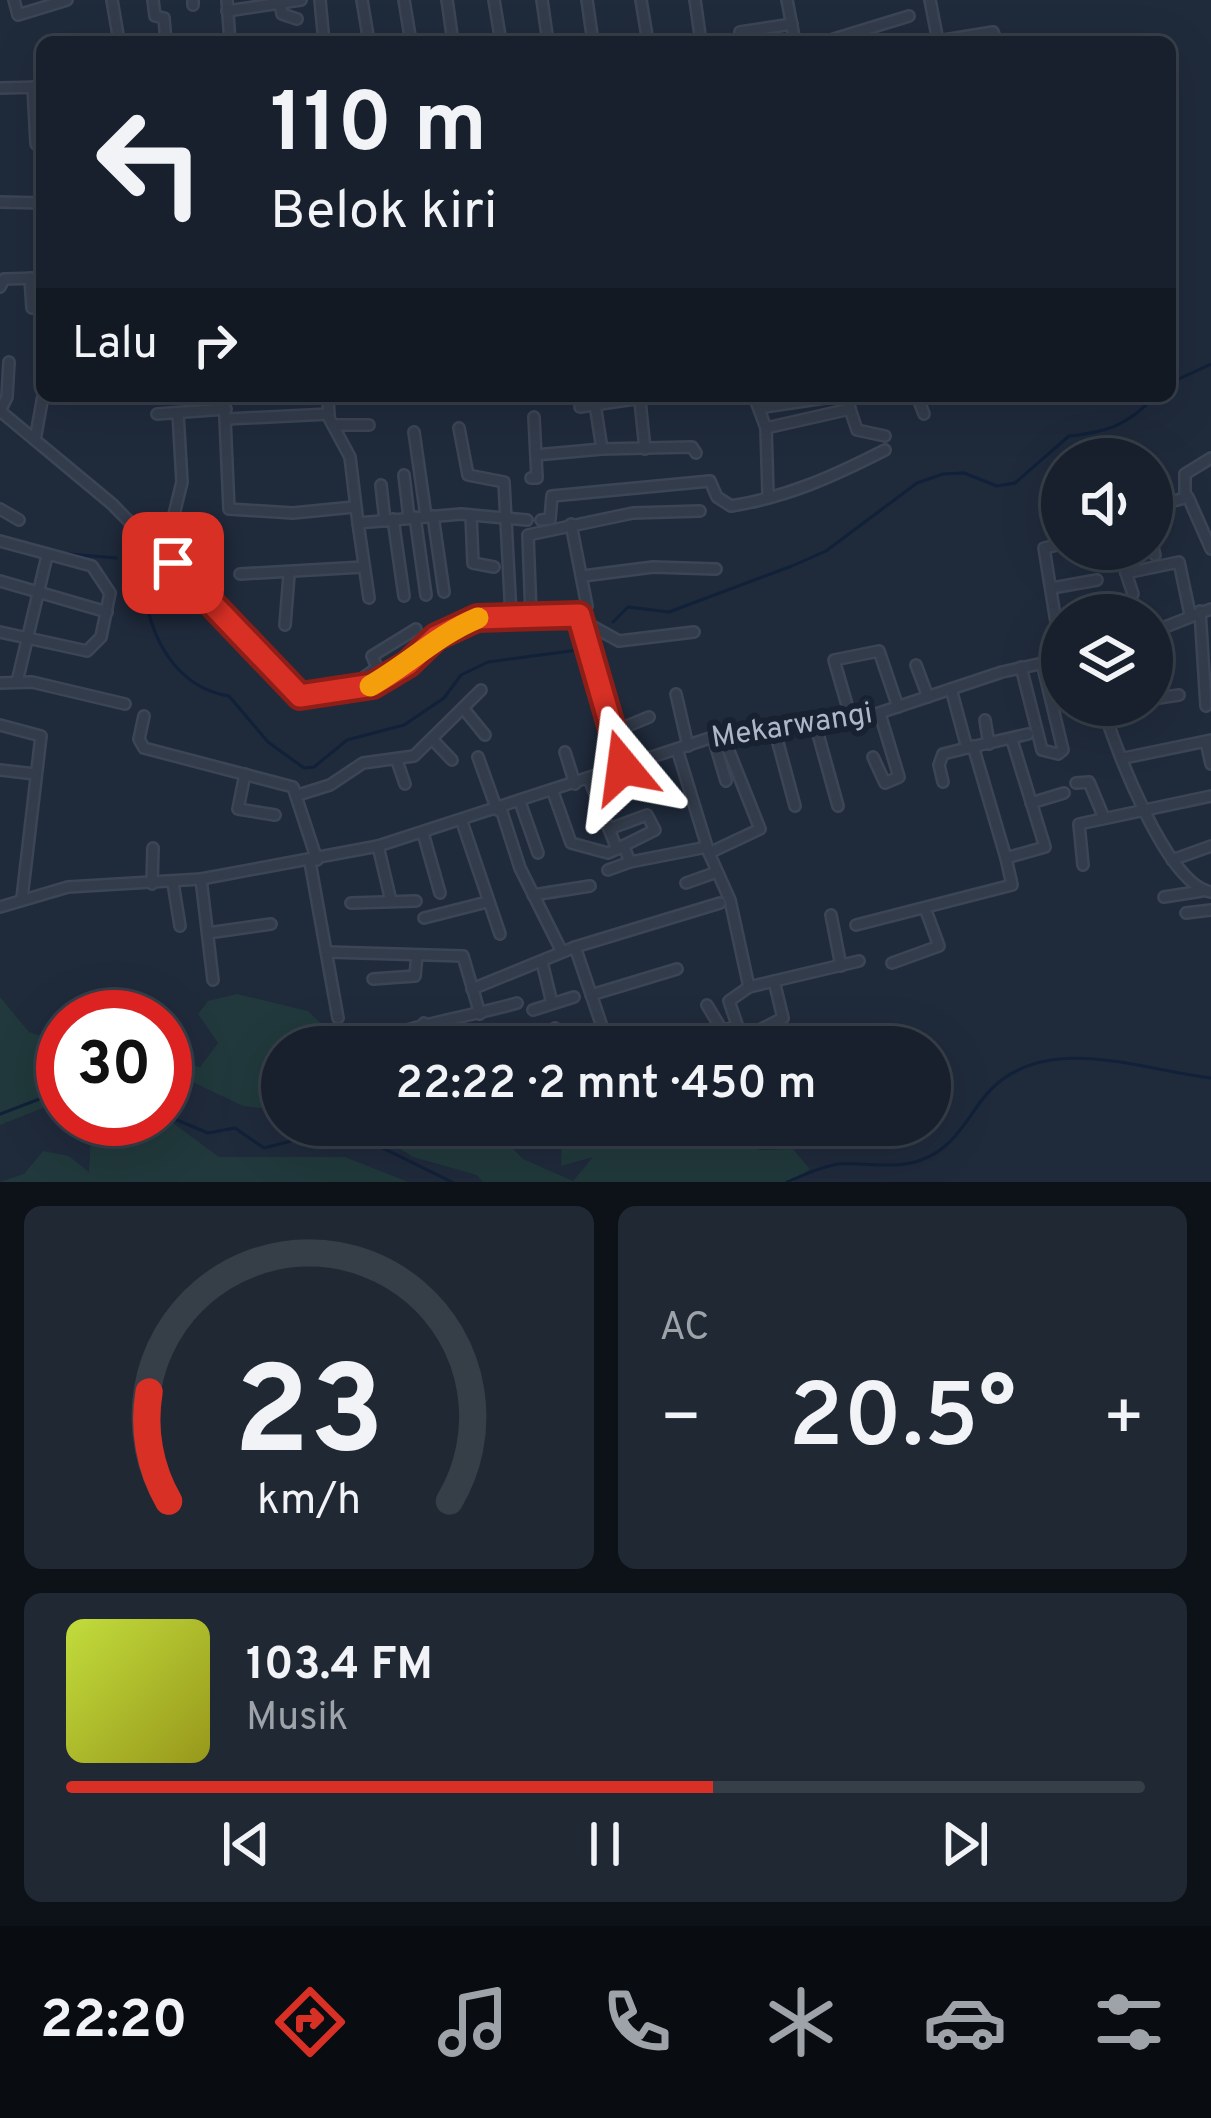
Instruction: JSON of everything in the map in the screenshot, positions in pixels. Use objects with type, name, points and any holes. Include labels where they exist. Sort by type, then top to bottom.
[{"type":"street","points":[[14,0],[19,15],[33,5],[68,0]]},
{"type":"street","points":[[112,0],[118,36]]},
{"type":"street","points":[[153,0],[155,16],[164,18],[166,36]]},
{"type":"street","points":[[230,36],[227,5],[302,0]]},
{"type":"street","points":[[320,0],[323,36]]},
{"type":"street","points":[[362,0],[368,36]]},
{"type":"street","points":[[404,0],[410,36]]},
{"type":"street","points":[[447,0],[451,36]]},
{"type":"street","points":[[494,0],[500,36]]},
{"type":"street","points":[[542,0],[547,36]]},
{"type":"street","points":[[587,0],[592,36]]},
{"type":"street","points":[[641,0],[647,36]]},
{"type":"street","points":[[695,0],[700,36]]},
{"type":"street","points":[[787,0],[794,36]]},
{"type":"street","points":[[930,0],[937,36]]},
{"type":"street","points":[[284,2],[282,14],[297,20]]},
{"type":"street","points":[[844,36],[909,16]]},
{"type":"street","points":[[740,32],[792,24]]},
{"type":"street","points":[[966,36],[993,32],[995,36]]},
{"type":"street","points":[[0,88],[36,87]]},
{"type":"street","points":[[1,202],[36,203]]},
{"type":"street","points":[[0,287],[4,279],[36,278],[32,308]]},
{"type":"street","points":[[9,362],[6,403],[0,411],[164,555],[296,695],[373,685],[380,673],[376,651],[416,629]]},
{"type":"street","points":[[34,440],[42,402]]},
{"type":"street","points":[[225,402],[229,509],[293,513],[354,507]]},
{"type":"street","points":[[329,402],[331,419],[350,457],[369,598]]},
{"type":"street","points":[[580,407],[625,402]]},
{"type":"street","points":[[640,402],[645,449]]},
{"type":"street","points":[[756,402],[766,428],[768,494]]},
{"type":"street","points":[[846,402],[857,430],[885,436]]},
{"type":"street","points":[[919,402],[924,413]]},
{"type":"street","points":[[595,404],[602,449]]},
{"type":"street","points":[[766,428],[850,409]]},
{"type":"street","points":[[164,555],[182,482],[178,413]]},
{"type":"street","points":[[157,414],[331,419],[369,425]]},
{"type":"street","points":[[531,478],[537,478],[534,417]]},
{"type":"street","points":[[459,428],[468,475],[504,482],[511,616]]},
{"type":"street","points":[[414,432],[426,595]]},
{"type":"street","points":[[536,455],[692,446],[695,453]]},
{"type":"street","points":[[541,520],[550,519],[552,496],[625,487],[710,481],[717,497],[731,506],[766,501],[814,486],[885,450]]},
{"type":"street","points":[[1185,497],[1185,474],[1211,458]]},
{"type":"street","points":[[404,476],[444,592]]},
{"type":"street","points":[[381,485],[404,596]]},
{"type":"street","points":[[1173,501],[1192,500],[1211,549]]},
{"type":"street","points":[[0,509],[19,520]]},
{"type":"street","points":[[531,615],[528,535],[633,513],[700,511]]},
{"type":"street","points":[[358,523],[471,515],[527,520]]},
{"type":"street","points":[[471,515],[473,563],[494,567]]},
{"type":"street","points":[[571,524],[587,606],[579,615]]},
{"type":"street","points":[[0,541],[92,566],[108,587],[107,612],[87,651],[0,632]]},
{"type":"street","points":[[17,682],[46,556]]},
{"type":"street","points":[[1126,573],[1179,562],[1200,611],[1206,706]]},
{"type":"street","points":[[240,574],[290,575],[363,567]]},
{"type":"street","points":[[583,576],[653,567],[716,569]]},
{"type":"street","points":[[1049,570],[1053,594]]},
{"type":"street","points":[[1125,570],[1132,594]]},
{"type":"street","points":[[285,625],[290,575]]},
{"type":"street","points":[[1052,587],[1097,580]]},
{"type":"street","points":[[0,581],[107,612]]},
{"type":"street","points":[[579,615],[627,766]]},
{"type":"street","points":[[334,683],[408,664],[436,637],[477,618],[579,615],[610,640],[694,632]]},
{"type":"street","points":[[852,722],[834,660],[879,651],[898,707]]},
{"type":"street","name":"Mekarwangi","points":[[0,908],[68,887],[201,880],[378,846],[718,737],[852,722],[1041,663]]},
{"type":"street","points":[[916,665],[928,697]]},
{"type":"street","points":[[1021,667],[1042,750],[1058,754],[1062,742],[1058,726]]},
{"type":"street","points":[[0,683],[17,682],[125,704]]},
{"type":"street","points":[[856,925],[1012,885],[950,689]]},
{"type":"street","points":[[298,795],[330,785],[363,764],[413,756],[481,690]]},
{"type":"street","points":[[676,694],[682,747],[708,850],[730,900],[749,986]]},
{"type":"street","points":[[1173,695],[1179,694]]},
{"type":"street","points":[[463,708],[485,735]]},
{"type":"street","points":[[873,758],[885,782],[899,777],[880,714]]},
{"type":"street","points":[[144,716],[140,740],[145,748],[293,788],[298,795],[338,1018]]},
{"type":"street","points":[[627,766],[620,729],[649,716]]},
{"type":"street","points":[[985,720],[989,744]]},
{"type":"street","points":[[0,725],[40,733],[22,898]]},
{"type":"street","points":[[1110,726],[1172,860],[1206,891]]},
{"type":"street","points":[[816,727],[838,806]]},
{"type":"street","points":[[774,728],[795,806]]},
{"type":"street","points":[[944,782],[939,767],[943,754],[1028,734]]},
{"type":"street","points":[[718,737],[726,781]]},
{"type":"street","points":[[608,870],[708,850],[760,829],[718,737]]},
{"type":"street","points":[[432,739],[452,760]]},
{"type":"street","points":[[1006,858],[1045,847],[1012,740]]},
{"type":"street","points":[[1124,758],[1208,741],[1211,764]]},
{"type":"street","points":[[566,752],[575,784]]},
{"type":"street","points":[[478,757],[532,895],[562,952]]},
{"type":"street","points":[[398,761],[405,784]]},
{"type":"street","points":[[0,770],[34,774]]},
{"type":"street","points":[[245,774],[237,807],[275,814]]},
{"type":"street","points":[[589,779],[609,829],[630,862]]},
{"type":"street","points":[[1076,783],[1089,782],[1104,818]]},
{"type":"street","points":[[553,792],[571,843],[608,853],[655,835],[647,815],[609,829]]},
{"type":"street","points":[[1031,803],[1064,793]]},
{"type":"street","points":[[1083,865],[1079,824],[1211,796]]},
{"type":"street","points":[[520,802],[538,853]]},
{"type":"street","points":[[462,822],[500,934]]},
{"type":"street","points":[[423,833],[440,893]]},
{"type":"street","points":[[378,846],[391,901]]},
{"type":"street","points":[[1172,860],[1211,846]]},
{"type":"street","points":[[152,884],[153,848]]},
{"type":"street","points":[[686,883],[717,872]]},
{"type":"street","points":[[201,880],[213,980]]},
{"type":"street","points":[[173,883],[180,926]]},
{"type":"street","points":[[532,895],[590,886]]},
{"type":"street","points":[[1164,897],[1206,891]]},
{"type":"street","points":[[351,903],[416,901]]},
{"type":"street","points":[[424,918],[487,902]]},
{"type":"street","points":[[472,989],[575,947],[720,903]]},
{"type":"street","points":[[892,963],[939,946],[926,908]]},
{"type":"street","points":[[1186,913],[1211,910]]},
{"type":"street","points":[[831,915],[841,966]]},
{"type":"street","points":[[208,933],[271,924]]},
{"type":"street","points":[[575,947],[602,1026]]},
{"type":"street","points":[[328,952],[463,956],[479,1014]]},
{"type":"street","points":[[417,955],[418,974]]},
{"type":"street","points":[[737,1026],[730,998],[749,986],[859,961]]},
{"type":"street","points":[[542,962],[552,1004]]},
{"type":"street","points":[[591,995],[676,969]]},
{"type":"street","points":[[373,979],[435,973]]},
{"type":"street","points":[[767,1026],[783,1018],[774,981]]},
{"type":"street","points":[[533,1010],[574,997]]},
{"type":"street","points":[[416,1026],[517,1003]]},
{"type":"street","points":[[707,1005],[720,1026]]},
{"type":"green space","points":[[237,994],[308,1011],[324,1026],[261,1026],[261,1108],[243,1106],[192,1082],[192,1065],[200,1067],[218,1043],[198,1014],[208,1001]]},
{"type":"green space","points":[[0,997],[36,1034],[36,1111],[0,1125]]},
{"type":"green space","points":[[192,1137],[219,1157],[345,1157],[408,1182],[0,1182],[24,1174],[43,1151],[69,1156],[89,1172],[90,1146],[192,1146]]},
{"type":"green space","points":[[396,1146],[510,1146],[523,1159],[573,1181],[593,1157],[561,1166],[561,1146],[756,1146],[759,1150],[793,1149],[810,1169],[793,1182],[483,1182],[477,1175],[413,1157]]},
{"type":"waterway","points":[[1176,380],[1211,364]]},
{"type":"waterway","points":[[613,622],[628,607],[669,612],[826,551],[917,483],[943,474],[964,473],[997,486],[1015,483],[1069,436],[1116,425],[1149,402]]},
{"type":"waterway","points":[[58,553],[116,558]]},
{"type":"waterway","points":[[145,592],[153,628],[170,659],[195,683],[229,696],[268,742],[304,768],[314,767],[347,740],[404,725],[444,698],[461,675],[488,662],[578,650]]},
{"type":"waterway","points":[[787,1182],[833,1165],[901,1165],[932,1155],[958,1133],[985,1096],[1008,1076],[1034,1064],[1092,1059],[1211,1078]]},
{"type":"waterway","points":[[0,1114],[36,1100]]},
{"type":"waterway","points":[[192,1126],[208,1133],[235,1128],[264,1148],[342,1128],[452,1182]]},
{"type":"slow traffic","points":[[370,686],[408,664],[436,637],[478,618]]},
{"type":"route","points":[[173,563],[300,696],[373,685],[408,664],[436,637],[477,618],[579,615],[623,767]]}]
